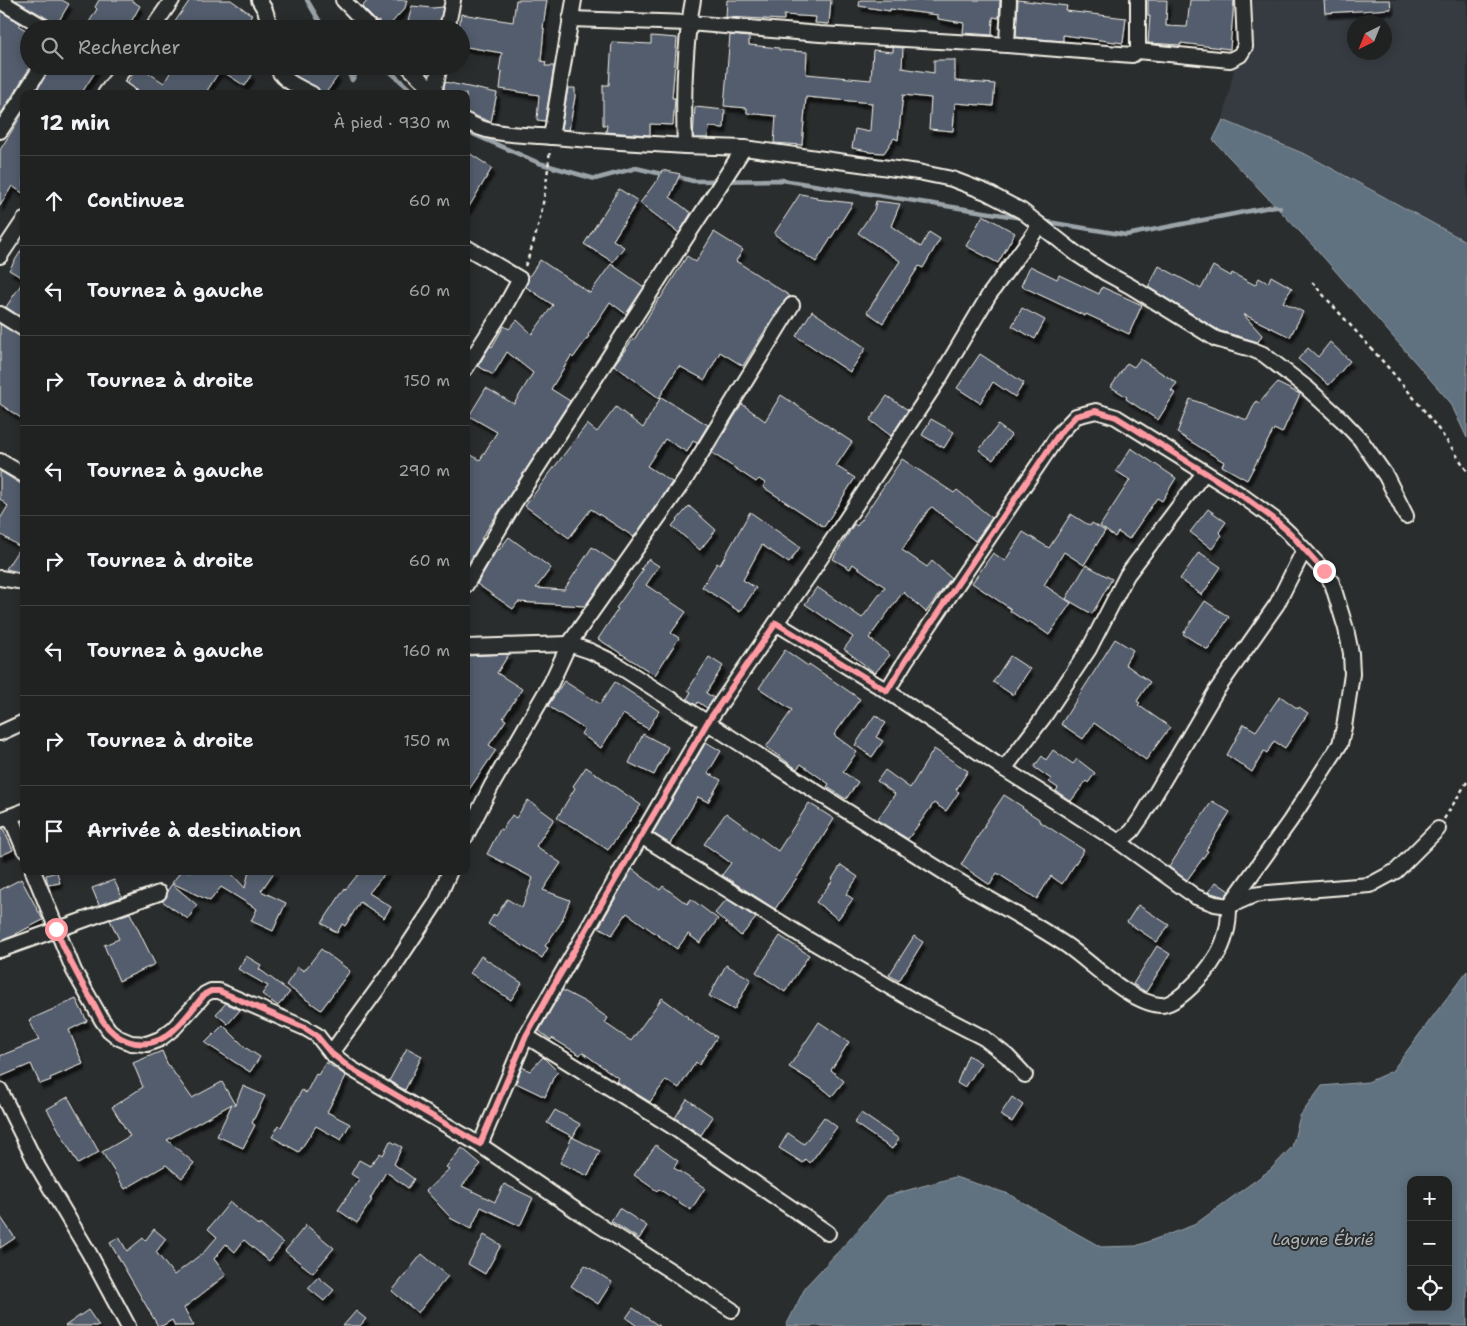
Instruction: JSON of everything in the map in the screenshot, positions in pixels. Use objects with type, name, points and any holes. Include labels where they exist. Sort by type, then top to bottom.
[{"type":"street","points":[[158,20],[172,0]]},
{"type":"street","points":[[260,0],[268,20]]},
{"type":"street","points":[[343,0],[362,20]]},
{"type":"street","points":[[449,20],[453,0]]},
{"type":"street","points":[[551,137],[574,0]]},
{"type":"street","points":[[685,146],[683,112],[689,24],[693,0]]},
{"type":"street","points":[[1007,45],[1009,0]]},
{"type":"street","points":[[1138,0],[1138,51]]},
{"type":"street","points":[[570,18],[689,24],[1132,55],[1138,51],[1230,60],[1240,55],[1244,47],[1243,0]]},
{"type":"street","points":[[0,2],[31,20]]},
{"type":"street","points":[[27,90],[36,75]]},
{"type":"street","points":[[109,89],[119,75]]},
{"type":"street","points":[[282,75],[304,90]]},
{"type":"street","points":[[417,75],[432,90]]},
{"type":"street","points":[[436,90],[438,75]]},
{"type":"street","points":[[0,131],[20,100]]},
{"type":"street","points":[[470,124],[493,132],[685,146],[744,148],[918,172],[952,180],[986,192],[1022,211],[1078,255],[1104,272],[1216,338],[1263,354],[1307,388],[1360,439],[1386,476],[1406,516]]},
{"type":"street","points":[[470,578],[546,453],[744,148]]},
{"type":"street","points":[[480,1144],[526,1036],[707,723],[939,379],[989,295],[1040,225]]},
{"type":"street","points":[[0,256],[20,226]]},
{"type":"street","points":[[470,249],[520,278],[503,310],[470,362]]},
{"type":"street","points":[[470,828],[492,784],[551,684],[569,644],[686,478],[792,305]]},
{"type":"street","points":[[0,314],[20,326]]},
{"type":"street","points":[[470,647],[569,644],[590,650],[611,661],[956,879],[1066,945],[1129,993],[1149,1004],[1163,1005],[1175,1000],[1201,976],[1216,958],[1226,933],[1229,920],[1229,906],[1290,821],[1340,744],[1352,674],[1351,653],[1346,629],[1332,584],[1324,571],[1290,533],[1241,495],[1116,417],[1096,411],[1076,416],[1054,442],[887,691]]},
{"type":"street","points":[[0,461],[20,473]]},
{"type":"street","points":[[1004,769],[1043,718],[1089,649],[1127,575],[1204,473]]},
{"type":"street","points":[[1119,842],[1132,830],[1143,815],[1216,690],[1277,604],[1304,550]]},
{"type":"street","points":[[0,578],[20,581]]},
{"type":"street","points":[[776,623],[887,691],[1004,769],[1119,842],[1196,897],[1214,904],[1229,906],[1254,896],[1268,893],[1370,885],[1396,871],[1438,829]]},
{"type":"street","points":[[0,732],[20,724]]},
{"type":"street","points":[[11,816],[20,839]]},
{"type":"street","points":[[641,836],[804,937],[924,1007],[984,1038],[1007,1056],[1025,1075]]},
{"type":"street","points":[[35,875],[74,971],[102,1020],[109,1030],[120,1038],[131,1043],[147,1044],[160,1039],[174,1028],[205,994],[211,991],[219,991],[305,1028],[316,1035],[331,1053],[350,1068],[480,1144],[580,1213],[732,1310]]},
{"type":"street","points":[[331,1053],[395,965],[431,911],[448,875]]},
{"type":"street","points":[[0,950],[158,893]]},
{"type":"street","points":[[526,1036],[670,1124],[828,1233]]},
{"type":"street","points":[[0,1090],[38,1167],[89,1253],[128,1326]]},
{"type":"path","points":[[520,278],[536,237],[550,156]]},
{"type":"path","points":[[1312,282],[1422,409],[1454,450],[1467,471]]},
{"type":"path","points":[[1438,829],[1467,782]]},
{"type":"shaded area","points":[[1249,0],[1467,0],[1467,242],[1307,155],[1223,120]]},
{"type":"water","points":[[1223,120],[1307,155],[1467,242],[1467,438],[1450,402],[1318,251],[1213,140]]},
{"type":"water","name":"Lagune Ébrié","points":[[1467,971],[1467,1326],[786,1326],[806,1286],[887,1196],[955,1177],[1009,1194],[1101,1247],[1136,1246],[1194,1225],[1270,1170],[1292,1147],[1300,1116],[1322,1086],[1368,1082],[1392,1071]]},
{"type":"building","points":[[15,0],[62,0],[69,4],[59,20],[50,20]]},
{"type":"building","points":[[99,0],[131,0],[140,6],[132,20],[90,20],[97,9],[95,7]]},
{"type":"building","points":[[190,0],[231,0],[252,15],[249,20],[176,20]]},
{"type":"building","points":[[368,0],[407,0],[405,8],[394,20],[375,20],[362,7]]},
{"type":"building","points":[[516,0],[547,0],[541,61],[546,62],[545,66],[554,66],[545,121],[537,120],[539,95],[500,89],[502,72],[499,71],[502,53],[470,48],[470,20],[460,20],[461,14],[513,22]]},
{"type":"building","points":[[727,0],[831,0],[829,24],[815,23],[816,17],[784,15],[784,20],[726,17]]},
{"type":"building","points":[[860,0],[1000,0],[999,18],[993,17],[992,35],[963,33],[964,23],[938,19],[938,15],[859,6]]},
{"type":"building","points":[[1018,0],[1067,6],[1066,11],[1126,18],[1123,43],[1063,35],[1063,41],[1016,37]]},
{"type":"building","points":[[1148,0],[1167,0],[1166,26],[1187,27],[1190,0],[1234,0],[1230,49],[1181,43],[1181,45],[1148,43],[1150,16],[1148,16]]},
{"type":"building","points":[[1324,0],[1390,0],[1391,9],[1325,13]]},
{"type":"building","points":[[412,6],[443,7],[440,20],[408,20]]},
{"type":"building","points":[[0,11],[20,23],[20,75],[25,75],[0,115]]},
{"type":"building","points":[[730,35],[749,37],[749,45],[807,52],[806,74],[871,80],[873,50],[893,52],[893,47],[903,48],[902,68],[934,73],[934,60],[955,60],[955,81],[995,84],[993,106],[955,103],[953,131],[929,129],[931,98],[903,95],[898,140],[894,138],[884,153],[852,148],[855,129],[869,132],[870,130],[872,103],[806,97],[802,145],[774,143],[776,116],[747,113],[747,108],[724,106]]},
{"type":"building","points":[[651,36],[677,38],[672,98],[675,98],[673,125],[650,124],[650,135],[606,132],[607,125],[603,125],[603,85],[609,85],[612,42],[651,44]]},
{"type":"building","points":[[46,75],[93,75],[84,90],[37,90]]},
{"type":"building","points":[[132,75],[152,75],[164,83],[169,75],[217,75],[208,90],[136,90],[127,83]]},
{"type":"building","points":[[228,75],[252,75],[245,86]]},
{"type":"building","points":[[296,76],[338,76],[328,90],[318,90]]},
{"type":"building","points":[[445,82],[497,93],[491,122],[470,114],[470,90],[445,90]]},
{"type":"building","points":[[568,88],[575,88],[569,130],[561,129]]},
{"type":"building","points":[[695,107],[725,110],[724,128],[709,127],[708,138],[693,138]]},
{"type":"building","points":[[20,118],[20,191],[12,186],[0,206],[0,150]]},
{"type":"building","points":[[470,154],[492,168],[470,205]]},
{"type":"building","points":[[662,170],[680,174],[670,197],[691,213],[679,233],[640,203],[660,176]]},
{"type":"building","points":[[619,189],[638,201],[613,240],[624,247],[613,262],[584,244]]},
{"type":"building","points":[[800,194],[817,197],[816,199],[853,203],[816,262],[774,234]]},
{"type":"building","points":[[876,201],[900,204],[891,226],[921,247],[929,232],[940,239],[923,268],[919,266],[883,323],[867,312],[900,261],[858,233],[874,210]]},
{"type":"building","points":[[983,215],[1015,233],[998,263],[966,246]]},
{"type":"building","points":[[714,232],[743,250],[736,261],[790,296],[776,313],[743,366],[720,352],[705,380],[679,366],[659,398],[614,365],[634,340],[687,256],[696,262]]},
{"type":"building","points":[[20,252],[20,277],[9,270]]},
{"type":"building","points":[[540,260],[590,293],[611,264],[644,287],[626,314],[610,302],[589,336],[573,358],[571,356],[551,389],[570,401],[481,539],[483,539],[470,560],[470,454],[480,460],[497,432],[470,417],[470,414],[486,388],[514,404],[533,373],[507,352],[493,375],[478,366],[504,326],[509,329],[517,320],[532,334],[553,305],[526,287],[528,278]]},
{"type":"building","points":[[1030,266],[1057,279],[1059,275],[1099,294],[1102,287],[1142,305],[1129,334],[1021,286]]},
{"type":"building","points":[[1159,266],[1201,289],[1213,266],[1231,276],[1232,273],[1255,285],[1259,278],[1268,283],[1271,276],[1292,288],[1283,302],[1303,312],[1290,337],[1243,314],[1262,335],[1258,342],[1220,331],[1148,287]]},
{"type":"building","points":[[20,286],[20,316],[6,307]]},
{"type":"building","points":[[1022,308],[1045,320],[1035,339],[1012,326]]},
{"type":"building","points":[[812,311],[866,348],[850,372],[796,336]]},
{"type":"building","points":[[0,324],[20,336],[20,417],[0,404]]},
{"type":"building","points":[[1330,342],[1350,361],[1329,385],[1298,359],[1308,348],[1318,357]]},
{"type":"building","points":[[980,354],[1024,383],[1015,397],[993,382],[980,403],[957,388]]},
{"type":"building","points":[[1140,359],[1177,383],[1171,391],[1175,393],[1158,420],[1111,387],[1127,363],[1134,367]]},
{"type":"building","points":[[1277,383],[1300,394],[1282,433],[1274,429],[1247,480],[1222,466],[1224,462],[1177,433],[1190,399],[1247,420],[1256,401],[1259,403]]},
{"type":"building","points":[[781,395],[852,442],[836,466],[855,478],[824,527],[763,487],[765,483],[759,479],[756,482],[712,453],[742,404],[765,421]]},
{"type":"building","points":[[887,396],[908,410],[891,436],[870,420]]},
{"type":"building","points":[[661,397],[708,425],[697,443],[693,441],[687,452],[665,439],[647,466],[672,482],[634,537],[591,509],[569,538],[525,506],[587,424],[597,432],[616,407],[643,428]]},
{"type":"building","points":[[931,419],[954,432],[944,448],[922,435]]},
{"type":"building","points":[[998,425],[1011,435],[993,460],[979,450]]},
{"type":"building","points":[[1131,448],[1176,478],[1162,501],[1157,498],[1129,539],[1118,532],[1115,537],[1100,526],[1130,480],[1116,471]]},
{"type":"building","points":[[902,459],[954,493],[957,490],[992,518],[975,541],[932,507],[929,509],[902,550],[927,567],[932,561],[951,578],[926,612],[903,592],[869,638],[890,655],[875,673],[844,649],[853,637],[805,604],[817,587],[862,618],[885,587],[853,564],[850,569],[833,559],[854,524],[857,526]]},
{"type":"building","points":[[0,471],[20,484],[20,547],[0,534],[0,519],[8,506],[0,499]]},
{"type":"building","points":[[689,506],[716,530],[700,550],[672,526]]},
{"type":"building","points":[[1208,509],[1226,522],[1219,532],[1222,535],[1212,549],[1190,532]]},
{"type":"building","points":[[750,512],[800,547],[789,563],[762,545],[743,580],[756,588],[740,612],[702,587],[717,563],[720,565]]},
{"type":"building","points":[[1071,514],[1090,526],[1092,523],[1105,531],[1084,565],[1064,552],[1044,585],[1071,603],[1049,635],[1010,611],[1011,609],[972,583],[993,553],[1005,561],[1023,532],[1049,548]]},
{"type":"building","points":[[509,537],[551,568],[536,588],[564,590],[592,547],[616,563],[585,606],[518,602],[513,609],[477,584],[497,549],[499,550]]},
{"type":"building","points":[[20,547],[20,572],[6,569]]},
{"type":"building","points":[[1199,552],[1221,567],[1202,595],[1180,579]]},
{"type":"building","points":[[648,559],[659,566],[646,585],[686,612],[671,633],[679,638],[655,675],[598,639],[618,609],[616,608],[643,570],[641,569]]},
{"type":"building","points":[[1086,565],[1112,579],[1092,614],[1066,599]]},
{"type":"building","points":[[1205,601],[1229,617],[1208,650],[1183,634]]},
{"type":"building","points":[[1115,639],[1133,650],[1125,664],[1150,682],[1137,701],[1140,703],[1138,705],[1170,727],[1146,760],[1094,723],[1083,739],[1061,724]]},
{"type":"building","points":[[785,650],[860,699],[834,735],[857,752],[843,772],[858,782],[846,799],[827,787],[829,784],[801,764],[797,769],[766,747],[792,710],[759,688]]},
{"type":"building","points":[[509,654],[497,673],[522,689],[503,718],[506,720],[489,745],[496,750],[470,788],[470,656]]},
{"type":"building","points":[[1010,656],[1030,669],[1013,695],[993,682]]},
{"type":"building","points":[[709,657],[723,666],[706,693],[714,698],[707,708],[698,702],[696,705],[687,699],[691,692],[688,690]]},
{"type":"building","points":[[564,681],[600,704],[615,682],[659,711],[648,729],[623,714],[601,748],[581,734],[584,729],[548,706]]},
{"type":"building","points":[[1280,696],[1298,709],[1299,707],[1308,713],[1285,748],[1274,741],[1267,753],[1264,751],[1252,772],[1227,755],[1244,724],[1256,731]]},
{"type":"building","points":[[875,715],[886,723],[876,737],[883,741],[872,757],[855,745]]},
{"type":"building","points":[[643,734],[668,747],[654,775],[629,763]]},
{"type":"building","points":[[706,742],[721,751],[708,773],[721,780],[708,802],[698,797],[670,844],[653,833]]},
{"type":"building","points":[[934,749],[968,771],[956,790],[959,792],[946,811],[934,803],[908,839],[877,820],[895,794],[877,781],[885,770],[910,788]]},
{"type":"building","points":[[1053,750],[1073,764],[1077,759],[1095,773],[1088,783],[1086,781],[1071,801],[1056,791],[1058,788],[1049,782],[1051,779],[1034,767],[1042,756],[1046,760]]},
{"type":"building","points":[[586,767],[641,805],[608,850],[576,828],[557,818],[575,788],[573,786]]},
{"type":"building","points":[[1004,795],[1023,807],[1039,819],[1039,821],[1084,850],[1062,884],[1051,876],[1037,899],[997,873],[990,885],[961,865]]},
{"type":"building","points":[[528,800],[554,819],[536,846],[561,863],[543,890],[570,900],[561,923],[545,946],[548,948],[542,958],[488,924],[494,914],[496,916],[507,899],[522,908],[533,878],[487,854],[500,829],[502,830],[512,815],[516,818]]},
{"type":"building","points":[[1212,801],[1230,812],[1206,850],[1208,851],[1187,880],[1169,867]]},
{"type":"building","points":[[809,803],[834,819],[775,909],[722,875],[731,863],[704,844],[726,813],[778,851]]},
{"type":"building","points":[[3,828],[13,850],[0,856],[0,829]]},
{"type":"building","points":[[841,865],[858,877],[846,894],[853,899],[838,919],[816,902],[833,880]]},
{"type":"building","points":[[632,869],[660,890],[663,886],[687,904],[691,899],[718,919],[700,943],[688,934],[677,949],[627,913],[612,935],[599,927]]},
{"type":"building","points":[[46,875],[58,875],[60,883],[48,885]]},
{"type":"building","points":[[178,875],[233,875],[245,888],[248,875],[272,875],[261,891],[286,903],[273,931],[251,921],[257,909],[221,887],[210,901],[172,883]]},
{"type":"building","points":[[358,875],[384,875],[369,893],[391,907],[384,918],[360,902],[345,926],[342,924],[337,933],[322,923]]},
{"type":"building","points":[[21,879],[43,920],[16,935],[0,941],[0,890]]},
{"type":"building","points":[[114,880],[122,897],[99,905],[92,888]]},
{"type":"building","points":[[1216,882],[1229,891],[1225,897],[1208,892]]},
{"type":"building","points":[[172,884],[197,905],[188,919],[162,901],[166,898],[167,891]]},
{"type":"building","points":[[727,899],[756,918],[741,936],[715,913]]},
{"type":"building","points":[[1138,905],[1169,925],[1157,942],[1127,922]]},
{"type":"building","points":[[130,913],[155,964],[119,981],[104,945],[119,939],[110,920]]},
{"type":"building","points":[[780,936],[809,955],[785,992],[756,972]]},
{"type":"building","points":[[914,936],[923,942],[899,981],[889,975]]},
{"type":"building","points":[[1157,946],[1170,954],[1146,992],[1133,984]]},
{"type":"building","points":[[321,949],[350,971],[321,1010],[286,985],[298,967],[304,971]]},
{"type":"building","points":[[246,956],[261,965],[259,969],[290,992],[278,1006],[262,994],[268,986],[238,969]]},
{"type":"building","points":[[481,956],[522,983],[511,1000],[470,973]]},
{"type":"building","points":[[726,965],[751,979],[734,1010],[709,996]]},
{"type":"building","points":[[562,990],[585,1002],[608,1018],[605,1023],[631,1041],[662,998],[687,1018],[717,1037],[699,1065],[696,1062],[679,1088],[666,1080],[650,1102],[616,1081],[618,1078],[582,1052],[580,1055],[552,1038],[551,1040],[539,1031]]},
{"type":"building","points":[[76,999],[87,1021],[69,1030],[83,1064],[40,1084],[31,1064],[0,1077],[0,1056],[39,1040],[29,1020]]},
{"type":"building","points":[[226,1003],[240,1010],[228,1024],[216,1014]]},
{"type":"building","points":[[819,1022],[849,1042],[831,1070],[844,1081],[832,1096],[820,1086],[789,1067]]},
{"type":"building","points":[[223,1025],[246,1048],[260,1057],[250,1072],[205,1043]]},
{"type":"building","points":[[407,1048],[422,1056],[405,1090],[389,1081]]},
{"type":"building","points":[[162,1051],[167,1063],[192,1098],[222,1082],[235,1105],[243,1086],[265,1096],[252,1123],[255,1125],[243,1148],[217,1136],[232,1104],[167,1140],[194,1163],[182,1178],[166,1165],[125,1189],[102,1152],[130,1136],[112,1107],[143,1087],[133,1063]]},
{"type":"building","points":[[968,1055],[981,1063],[965,1088],[957,1083]]},
{"type":"building","points":[[543,1057],[558,1072],[554,1076],[545,1097],[516,1083],[522,1067],[530,1071]]},
{"type":"building","points":[[326,1062],[346,1076],[327,1112],[350,1124],[341,1140],[316,1126],[299,1152],[272,1137],[279,1125],[281,1127],[302,1090],[306,1093],[316,1074],[318,1075]]},
{"type":"building","points":[[68,1097],[99,1152],[78,1164],[47,1109]]},
{"type":"building","points":[[1012,1097],[1023,1105],[1012,1122],[1000,1115]]},
{"type":"building","points":[[687,1099],[713,1117],[701,1135],[675,1118]]},
{"type":"building","points":[[555,1110],[580,1124],[573,1137],[547,1123]]},
{"type":"building","points":[[861,1113],[899,1139],[892,1149],[854,1123]]},
{"type":"building","points":[[824,1117],[837,1127],[810,1163],[806,1159],[803,1163],[779,1148],[788,1133],[804,1144]]},
{"type":"building","points":[[572,1137],[600,1151],[588,1176],[560,1163]]},
{"type":"building","points":[[390,1141],[402,1147],[394,1164],[414,1179],[408,1188],[386,1172],[370,1199],[372,1200],[357,1223],[338,1210],[359,1179],[351,1174],[359,1160],[370,1166],[380,1153],[383,1155]]},
{"type":"building","points":[[656,1145],[678,1161],[674,1168],[705,1188],[691,1210],[659,1189],[657,1191],[634,1175]]},
{"type":"building","points":[[462,1148],[481,1164],[462,1186],[495,1202],[504,1184],[533,1198],[520,1226],[481,1207],[471,1229],[450,1218],[426,1191],[449,1169],[446,1167]]},
{"type":"building","points":[[230,1202],[283,1243],[269,1261],[244,1240],[235,1252],[226,1244],[214,1259],[226,1275],[184,1308],[194,1326],[175,1326],[172,1320],[162,1326],[158,1326],[110,1243],[119,1237],[127,1251],[143,1238],[145,1241],[154,1229],[166,1239],[156,1252],[174,1275],[204,1252],[217,1237],[208,1229]]},
{"type":"building","points":[[619,1208],[647,1226],[639,1239],[611,1221]]},
{"type":"building","points":[[0,1216],[15,1238],[0,1248]]},
{"type":"building","points":[[306,1225],[334,1248],[313,1273],[285,1251]]},
{"type":"building","points":[[484,1235],[501,1245],[485,1274],[468,1264]]},
{"type":"building","points":[[422,1254],[448,1276],[418,1313],[392,1291]]},
{"type":"building","points":[[585,1265],[612,1282],[598,1304],[571,1286]]},
{"type":"building","points":[[318,1277],[334,1290],[324,1301],[308,1288]]},
{"type":"building","points":[[633,1308],[659,1326],[637,1326],[626,1318]]},
{"type":"building","points":[[88,1310],[99,1326],[65,1326]]},
{"type":"building","points":[[356,1311],[366,1319],[360,1326],[343,1326]]},
{"type":"waterway","points":[[307,0],[319,20]]},
{"type":"waterway","points":[[350,75],[352,80],[355,75]]},
{"type":"waterway","points":[[394,75],[411,90]]},
{"type":"waterway","points":[[470,133],[539,163],[595,179],[636,168],[666,175]]},
{"type":"waterway","points":[[674,176],[693,181],[782,180],[1022,218]]},
{"type":"waterway","points":[[1042,221],[1126,235],[1275,206],[1280,208]]},
{"type":"route","points":[[56,929],[74,971],[102,1020],[109,1030],[120,1038],[131,1043],[147,1044],[160,1039],[174,1028],[205,994],[211,991],[219,991],[305,1028],[324,1042],[331,1053],[350,1068],[480,1144],[526,1036],[554,985],[707,723],[776,623],[887,691],[1059,434],[1076,416],[1096,411],[1116,417],[1241,495],[1290,533],[1324,571]]}]
